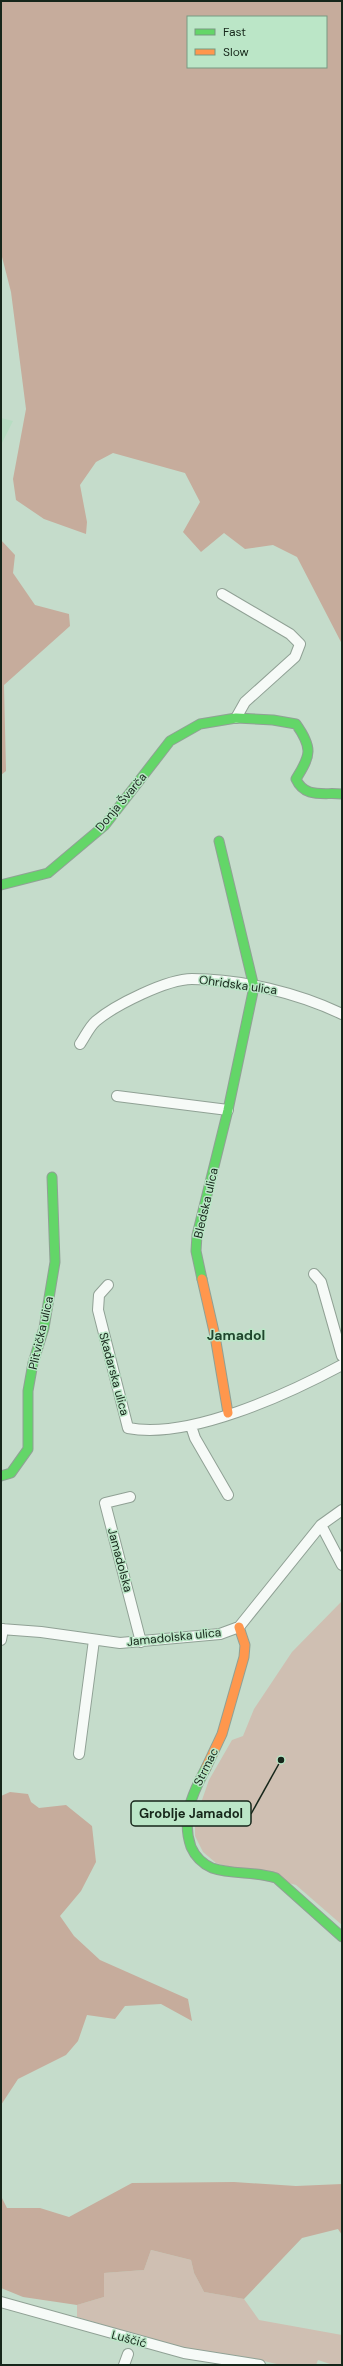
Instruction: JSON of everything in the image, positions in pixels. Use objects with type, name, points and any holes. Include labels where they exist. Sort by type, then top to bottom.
[{"type":"street","points":[[222,594],[290,634],[300,644],[295,656],[245,702],[236,718]]},
{"type":"street","name":"Donja Švarča","points":[[1,885],[48,873],[105,825],[170,741],[200,724],[236,718],[273,720],[296,724],[309,742],[308,759],[296,779],[298,787],[306,793],[342,794]]},
{"type":"street","name":"Bledska ulica","points":[[219,841],[254,986],[228,1110],[197,1235],[196,1251],[215,1336],[228,1413]]},
{"type":"street","name":"Ohridska ulica","points":[[80,1044],[95,1022],[140,993],[191,979],[254,986],[286,992],[313,1001],[342,1014]]},
{"type":"street","points":[[117,1096],[228,1110]]},
{"type":"street","name":"Plitvička ulica","points":[[1,1476],[11,1473],[28,1449],[28,1391],[33,1363],[44,1328],[55,1262],[52,1177]]},
{"type":"street","points":[[314,1274],[321,1282],[342,1356]]},
{"type":"street","name":"Skadarska ulica","points":[[108,1285],[99,1295],[98,1310],[128,1428],[162,1430],[190,1426],[302,1386],[342,1366]]},
{"type":"street","points":[[190,1426],[195,1438],[228,1495]]},
{"type":"street","name":"Jamadolska","points":[[130,1497],[105,1503],[141,1642]]},
{"type":"street","points":[[239,1627],[321,1525],[342,1510]]},
{"type":"street","points":[[321,1525],[342,1565]]},
{"type":"street","name":"Jamadolska ulica","points":[[2,1629],[41,1632],[120,1643],[220,1634],[239,1627]]},
{"type":"street","name":"Strmac","points":[[239,1627],[246,1642],[246,1654],[234,1686],[222,1735],[193,1795],[186,1816],[187,1834],[193,1852],[206,1867],[224,1871],[264,1873],[278,1879],[342,1937]]},
{"type":"street","points":[[1,1640],[2,1629]]},
{"type":"street","points":[[80,1754],[94,1640]]},
{"type":"street","name":"Luščić","points":[[1,2302],[184,2354],[260,2365]]},
{"type":"street","points":[[124,2365],[128,2354]]},
{"type":"shaded area","points":[[1,1],[342,1],[342,644],[297,557],[273,545],[245,549],[224,533],[201,552],[183,532],[200,502],[185,473],[113,453],[96,462],[80,485],[87,522],[86,534],[44,519],[16,500],[13,479],[26,409],[11,292],[1,253]]},
{"type":"shaded area","points":[[1,418],[13,421],[1,445]]},
{"type":"shaded area","points":[[1,540],[15,555],[13,573],[35,605],[69,614],[70,626],[4,685],[6,771],[1,775]]},
{"type":"shaded area","points":[[342,1601],[342,1925],[296,1885],[216,1863],[203,1852],[195,1836],[195,1820],[209,1780],[232,1740],[243,1736],[254,1709],[292,1652]]},
{"type":"shaded area","points":[[10,1792],[28,1794],[31,1802],[39,1808],[66,1805],[92,1826],[96,1862],[81,1891],[60,1916],[74,1936],[100,1960],[188,1999],[192,2021],[161,2004],[125,2006],[115,2019],[87,2015],[78,2041],[66,2055],[18,2079],[1,2105],[1,1796]]},
{"type":"shaded area","points":[[234,2182],[296,2186],[342,2184],[342,2235],[338,2229],[302,2238],[244,2299],[204,2292],[194,2273],[191,2260],[151,2250],[144,2270],[104,2273],[104,2297],[77,2305],[23,2297],[1,2288],[1,2196],[7,2208],[40,2208],[69,2217],[132,2183]]},
{"type":"shaded area","points":[[151,2250],[191,2260],[194,2273],[204,2292],[244,2299],[259,2320],[342,2335],[342,2365],[333,2365],[318,2360],[316,2365],[281,2365],[246,2357],[177,2347],[77,2317],[77,2305],[104,2297],[104,2273],[144,2270]]},
{"type":"traffic: fast","points":[[1,885],[48,873],[105,825],[170,741],[200,724],[236,718],[273,720],[296,724],[305,739],[308,752],[305,764],[296,779],[304,790],[310,792],[342,794]]},
{"type":"traffic: fast","points":[[202,1279],[196,1251],[197,1235],[228,1110],[254,987],[219,841]]},
{"type":"traffic: fast","points":[[1,1476],[11,1473],[28,1449],[28,1391],[33,1363],[44,1328],[55,1262],[52,1177]]},
{"type":"traffic: fast","points":[[206,1768],[192,1797],[188,1816],[188,1836],[191,1847],[197,1857],[212,1868],[228,1872],[260,1874],[276,1878],[342,1937]]},
{"type":"traffic: slow","points":[[202,1279],[215,1336],[228,1413]]},
{"type":"traffic: slow","points":[[206,1768],[222,1734],[244,1657],[245,1645],[239,1627]]},
{"type":"place","name":"Groblje Jamadol","points":[[281,1760]]},
{"type":"district","name":"Jamadol","points":[[236,1335]]}]
